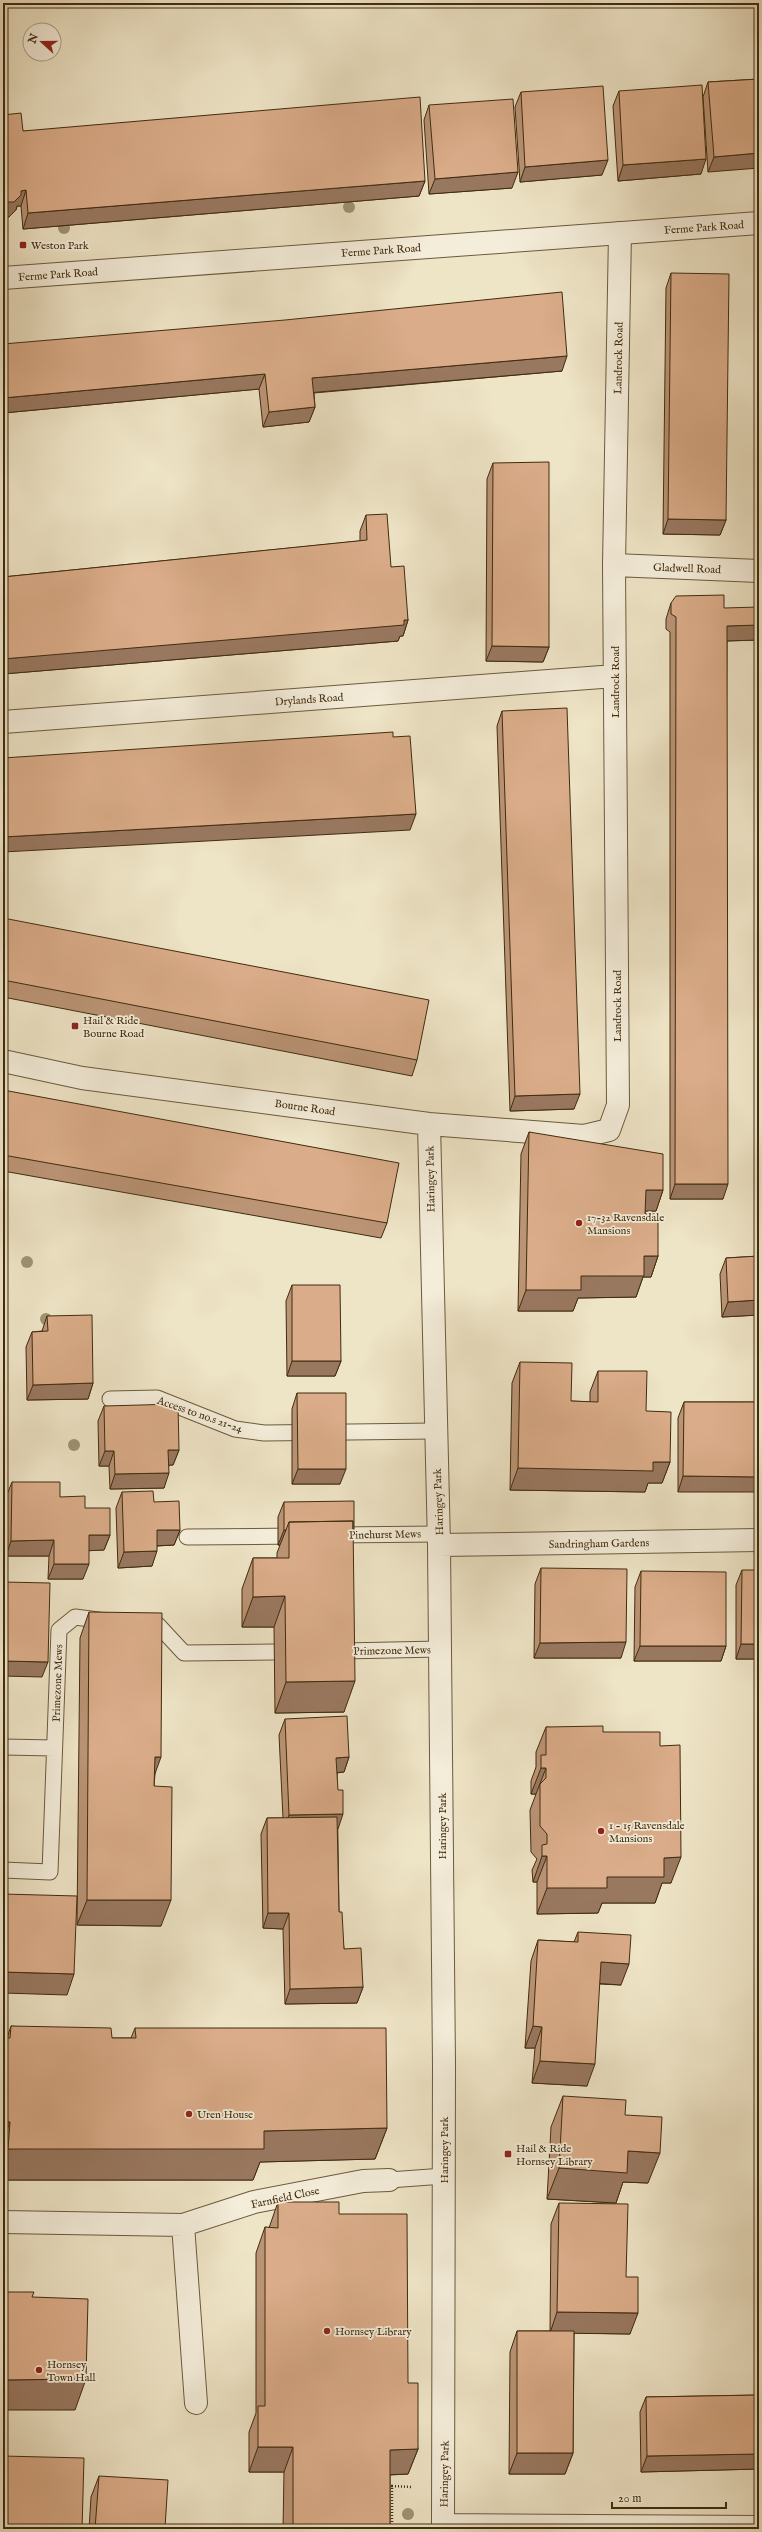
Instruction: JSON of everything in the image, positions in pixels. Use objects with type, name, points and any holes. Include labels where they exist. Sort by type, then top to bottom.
[{"type":"street","name":"Ferme Park Road","points":[[3,278],[759,223]]},
{"type":"street","name":"Landrock Road","points":[[609,1130],[618,1105],[614,565],[620,233]]},
{"type":"street","name":"Gladwell Road","points":[[614,565],[759,571]]},
{"type":"street","name":"Drylands Road","points":[[3,722],[615,676]]},
{"type":"street","name":"Bourne Road","points":[[3,1061],[82,1078],[429,1124],[584,1136],[609,1130]]},
{"type":"street","name":"Haringey Park","points":[[429,1124],[435,1431],[439,1539],[444,2176],[443,2527]]},
{"type":"street","name":"Sandringham Gardens","points":[[439,1539],[759,1540]]},
{"type":"street","name":"Farnfield Close","points":[[3,2222],[183,2225],[254,2202],[363,2181],[389,2180]]},
{"type":"street","points":[[183,2225],[196,2403]]},
{"type":"street","points":[[443,2527],[759,2527]]},
{"type":"lane","name":"Access to no.s 21-24","points":[[110,1399],[157,1398],[235,1429],[264,1433],[435,1431]]},
{"type":"lane","name":"Pinehurst Mews","points":[[187,1537],[317,1535],[439,1539]]},
{"type":"lane","name":"Primezone Mews","points":[[3,1870],[50,1872],[59,1630],[74,1617],[158,1624],[184,1653],[274,1652]]},
{"type":"lane","name":"Primezone Mews","points":[[343,1651],[440,1649]]},
{"type":"lane","points":[[3,1747],[54,1748]]},
{"type":"lane","points":[[389,2180],[444,2176]]},
{"type":"path","points":[[380,2487],[392,2486],[392,2529]]},
{"type":"building","points":[[759,79],[759,153],[714,157],[708,82]]},
{"type":"building","points":[[702,85],[706,159],[623,165],[619,91]]},
{"type":"building","points":[[603,86],[608,160],[525,167],[521,92]]},
{"type":"building","points":[[420,97],[425,181],[28,213],[26,190],[21,191],[21,195],[14,202],[3,202],[3,115],[21,113],[23,131]]},
{"type":"building","points":[[513,99],[518,172],[435,179],[429,105]]},
{"type":"building","points":[[671,273],[729,274],[726,520],[668,519]]},
{"type":"building","points":[[562,292],[567,356],[312,378],[315,407],[269,412],[265,374],[3,398],[3,344],[285,320]]},
{"type":"building","points":[[549,462],[549,647],[492,646],[493,463]]},
{"type":"building","points":[[387,514],[391,567],[404,566],[408,620],[404,620],[404,625],[3,659],[3,577],[367,540],[366,515]]},
{"type":"building","points":[[724,595],[724,608],[759,607],[759,625],[727,626],[728,1184],[675,1184],[676,617],[671,614],[671,603],[676,596]]},
{"type":"building","points":[[567,708],[580,1094],[515,1096],[502,711]]},
{"type":"building","points":[[393,732],[393,737],[410,736],[416,814],[3,837],[3,758]]},
{"type":"building","points":[[3,918],[429,1000],[417,1060],[3,980]]},
{"type":"building","points":[[3,1090],[399,1163],[387,1223],[3,1155]]},
{"type":"building","name":"17-32 Ravensdale Mansions","points":[[529,1132],[663,1154],[663,1190],[646,1190],[645,1214],[658,1214],[658,1256],[644,1256],[644,1276],[581,1276],[581,1290],[526,1290]]},
{"type":"building","points":[[759,1256],[759,1300],[728,1302],[726,1258]]},
{"type":"building","points":[[292,1285],[340,1285],[341,1361],[292,1361]]},
{"type":"building","points":[[92,1315],[93,1383],[33,1385],[32,1332],[48,1331],[47,1316]]},
{"type":"building","points":[[520,1362],[572,1363],[571,1401],[598,1402],[598,1371],[647,1371],[646,1411],[671,1412],[670,1462],[653,1462],[653,1471],[518,1468]]},
{"type":"building","points":[[297,1393],[346,1393],[346,1469],[298,1469]]},
{"type":"building","points":[[684,1402],[759,1402],[759,1477],[683,1476]]},
{"type":"building","points":[[178,1404],[179,1450],[168,1450],[169,1473],[115,1474],[114,1451],[105,1451],[104,1406]]},
{"type":"building","points":[[12,1482],[60,1482],[60,1497],[85,1496],[85,1508],[110,1508],[110,1535],[89,1535],[89,1564],[54,1564],[54,1540],[11,1541]]},
{"type":"building","points":[[153,1491],[154,1502],[179,1501],[180,1530],[157,1530],[157,1551],[124,1552],[122,1492]]},
{"type":"building","points":[[354,1501],[354,1529],[353,1521],[289,1522],[286,1530],[284,1530],[284,1502]]},
{"type":"building","points":[[353,1521],[355,1681],[286,1682],[285,1596],[253,1597],[253,1558],[289,1558],[289,1522]]},
{"type":"building","points":[[541,1568],[627,1569],[626,1642],[540,1643]]},
{"type":"building","points":[[742,1570],[759,1570],[759,1644],[741,1644]]},
{"type":"building","points":[[641,1571],[726,1572],[726,1646],[640,1646]]},
{"type":"building","points":[[3,1582],[50,1583],[48,1662],[3,1661]]},
{"type":"building","points":[[89,1612],[162,1613],[161,1757],[155,1757],[154,1786],[172,1787],[171,1900],[87,1900]]},
{"type":"building","points":[[347,1716],[349,1757],[336,1758],[338,1790],[343,1790],[343,1814],[289,1815],[285,1719]]},
{"type":"building","name":"1 - 15 Ravensdale Mansions","points":[[603,1726],[603,1732],[660,1732],[660,1746],[680,1745],[681,1857],[664,1858],[664,1877],[607,1877],[607,1888],[547,1888],[547,1856],[542,1856],[542,1845],[547,1844],[547,1834],[540,1826],[540,1784],[546,1778],[546,1768],[541,1768],[541,1755],[546,1755],[546,1727]]},
{"type":"building","points":[[337,1817],[339,1912],[342,1912],[344,1949],[361,1948],[363,1987],[290,1989],[289,1913],[268,1913],[267,1818]]},
{"type":"building","points":[[3,1894],[77,1896],[74,1974],[3,1972]]},
{"type":"building","points":[[578,1932],[631,1935],[629,1964],[601,1962],[595,2064],[540,2061],[542,2027],[533,2026],[538,1940],[578,1942]]},
{"type":"building","name":"Uren House","points":[[11,2026],[111,2028],[112,2038],[136,2038],[135,2028],[386,2028],[387,2128],[264,2131],[264,2149],[8,2149],[10,2122],[3,2121],[3,2038],[10,2038]]},
{"type":"building","points":[[563,2096],[626,2100],[625,2115],[662,2117],[660,2153],[628,2151],[627,2173],[559,2168]]},
{"type":"building","name":"Hornsey Library","points":[[278,2202],[339,2202],[339,2214],[407,2214],[408,2383],[418,2383],[418,2449],[390,2450],[390,2529],[293,2529],[293,2447],[258,2447],[258,2406],[265,2406],[265,2227],[278,2228]]},
{"type":"building","points":[[559,2203],[628,2204],[626,2277],[638,2277],[638,2313],[557,2312]]},
{"type":"building","points":[[3,2292],[34,2292],[32,2297],[88,2299],[86,2379],[3,2380]]},
{"type":"building","points":[[517,2331],[574,2331],[573,2453],[517,2453]]},
{"type":"building","points":[[759,2395],[759,2454],[647,2456],[646,2397]]},
{"type":"building","points":[[3,2456],[84,2458],[82,2529],[3,2529]]},
{"type":"building","points":[[99,2476],[168,2480],[165,2528],[95,2529]]},
{"type":"place","name":"Weston Park","points":[[23,245]]},
{"type":"place","name":"Hail & Ride Bourne Road","points":[[75,1026]]},
{"type":"place","name":"17-32 Ravensdale Mansions","points":[[579,1223]]},
{"type":"place","name":"1 - 15 Ravensdale Mansions","points":[[601,1831]]},
{"type":"place","name":"Uren House","points":[[189,2114]]},
{"type":"place","name":"Hail & Ride Hornsey Library","points":[[508,2154]]},
{"type":"place","name":"Hornsey Library","points":[[327,2331]]},
{"type":"place","name":"Hornsey Town Hall","points":[[39,2370]]}]
